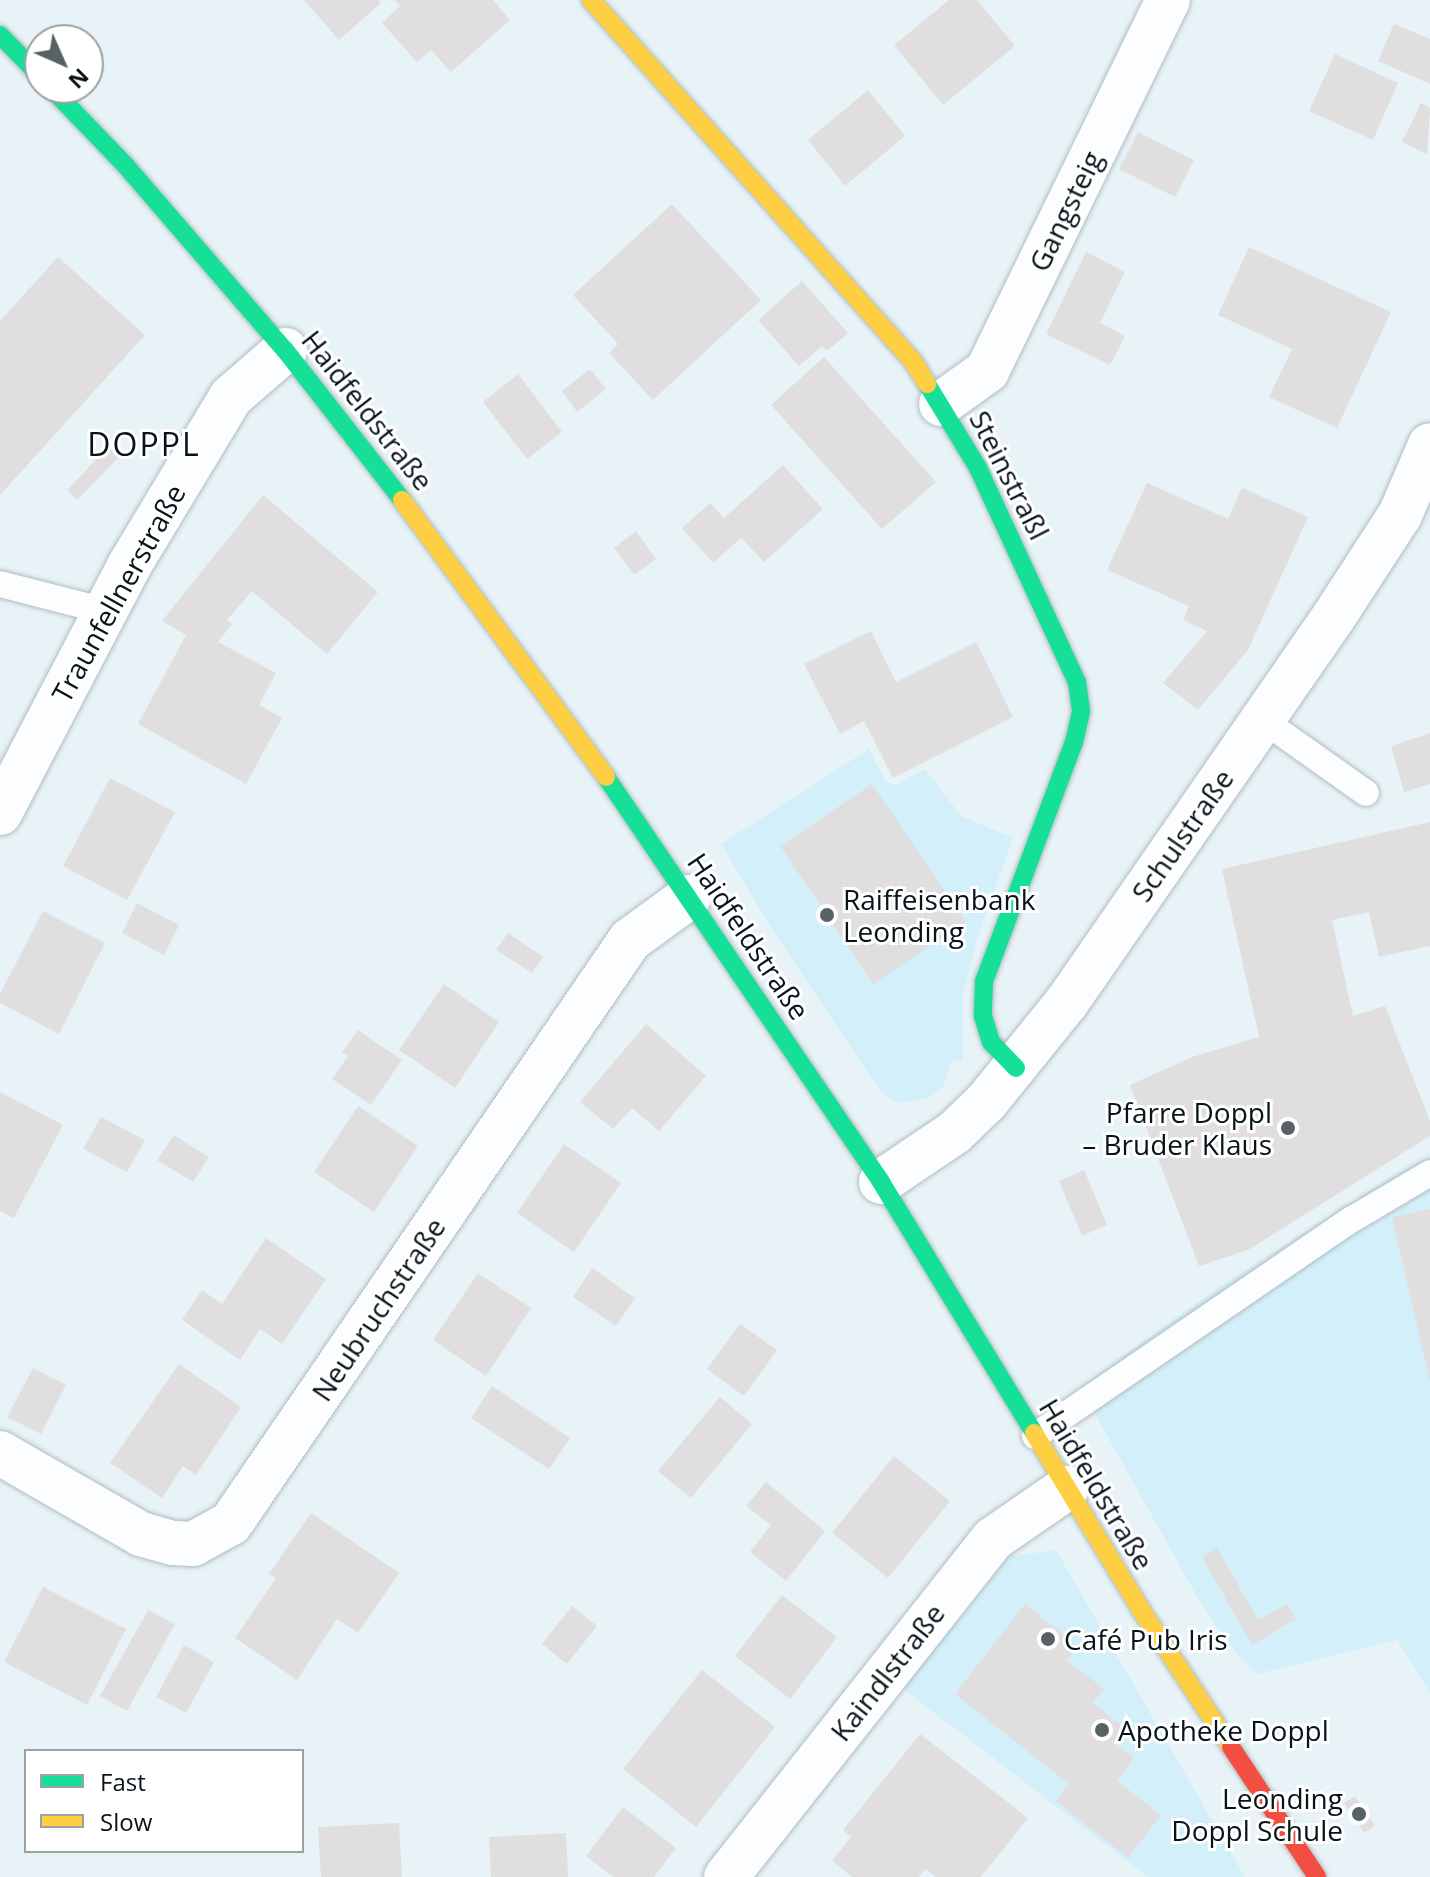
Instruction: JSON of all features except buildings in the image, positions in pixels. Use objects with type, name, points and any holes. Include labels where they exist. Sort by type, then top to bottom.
[{"type":"street","name":"Steinstraßl","points":[[591,0],[856,294],[914,363],[978,468],[1077,682],[1081,712],[1074,742],[984,981],[983,1016],[991,1042],[1016,1068]]},
{"type":"street","name":"Gangsteig","points":[[941,404],[987,371],[1168,0]]},
{"type":"street","points":[[0,35],[24,60]]},
{"type":"street","name":"Haidfeldstraße","points":[[66,104],[126,166],[285,350],[492,619],[689,897],[881,1182],[1161,1642],[1317,1877]]},
{"type":"street","name":"Traunfellnerstraße","points":[[0,813],[129,566],[231,397],[285,350]]},
{"type":"street","name":"Schulstraße","points":[[881,1182],[955,1132],[1016,1068],[1067,1002],[1263,720],[1400,515],[1430,445]]},
{"type":"street","name":"Neubruchstraße","points":[[0,1453],[141,1534],[173,1543],[193,1544],[231,1523],[630,940],[689,897]]},
{"type":"street","name":"Kaindlstraße","points":[[726,1877],[993,1539],[1067,1488]]},
{"type":"lane","points":[[0,584],[105,611]]},
{"type":"lane","points":[[1263,720],[1366,793]]},
{"type":"lane","points":[[1035,1436],[1351,1220],[1430,1173]]},
{"type":"shaded area","points":[[869,749],[886,782],[896,785],[925,769],[961,816],[1013,838],[978,936],[963,994],[963,1061],[952,1060],[943,1087],[928,1098],[909,1102],[896,1102],[884,1094],[870,1076],[768,923],[721,844]]},
{"type":"shaded area","points":[[1430,1157],[1430,1693],[1397,1640],[1257,1674],[1235,1652],[1200,1602],[1080,1387],[1214,1291],[1393,1175]]},
{"type":"shaded area","points":[[1056,1550],[1245,1877],[1148,1877],[902,1688],[999,1563],[1012,1556]]},
{"type":"traffic: fast","points":[[0,35],[24,60]]},
{"type":"traffic: fast","points":[[66,104],[126,166],[285,350],[402,500]]},
{"type":"traffic: fast","points":[[927,384],[978,468],[1077,682],[1081,712],[1074,742],[984,981],[983,1016],[991,1042],[1016,1068]]},
{"type":"traffic: fast","points":[[606,777],[881,1182],[1034,1433]]},
{"type":"traffic: slow","points":[[591,0],[914,363],[927,384]]},
{"type":"traffic: slow","points":[[402,500],[606,777]]},
{"type":"traffic: slow","points":[[1034,1433],[1141,1610],[1231,1747]]},
{"type":"traffic: jam","points":[[1231,1747],[1317,1877]]},
{"type":"place","name":"Raiffeisenbank Leonding","points":[[827,915]]},
{"type":"place","name":"Pfarre Doppl – Bruder Klaus","points":[[1288,1128]]},
{"type":"place","name":"Café Pub Iris","points":[[1048,1639]]},
{"type":"place","name":"Apotheke Doppl","points":[[1102,1730]]},
{"type":"place","name":"Leonding Doppl Schule","points":[[1359,1814]]},
{"type":"district","name":"DOPPL","points":[[144,444]]}]
